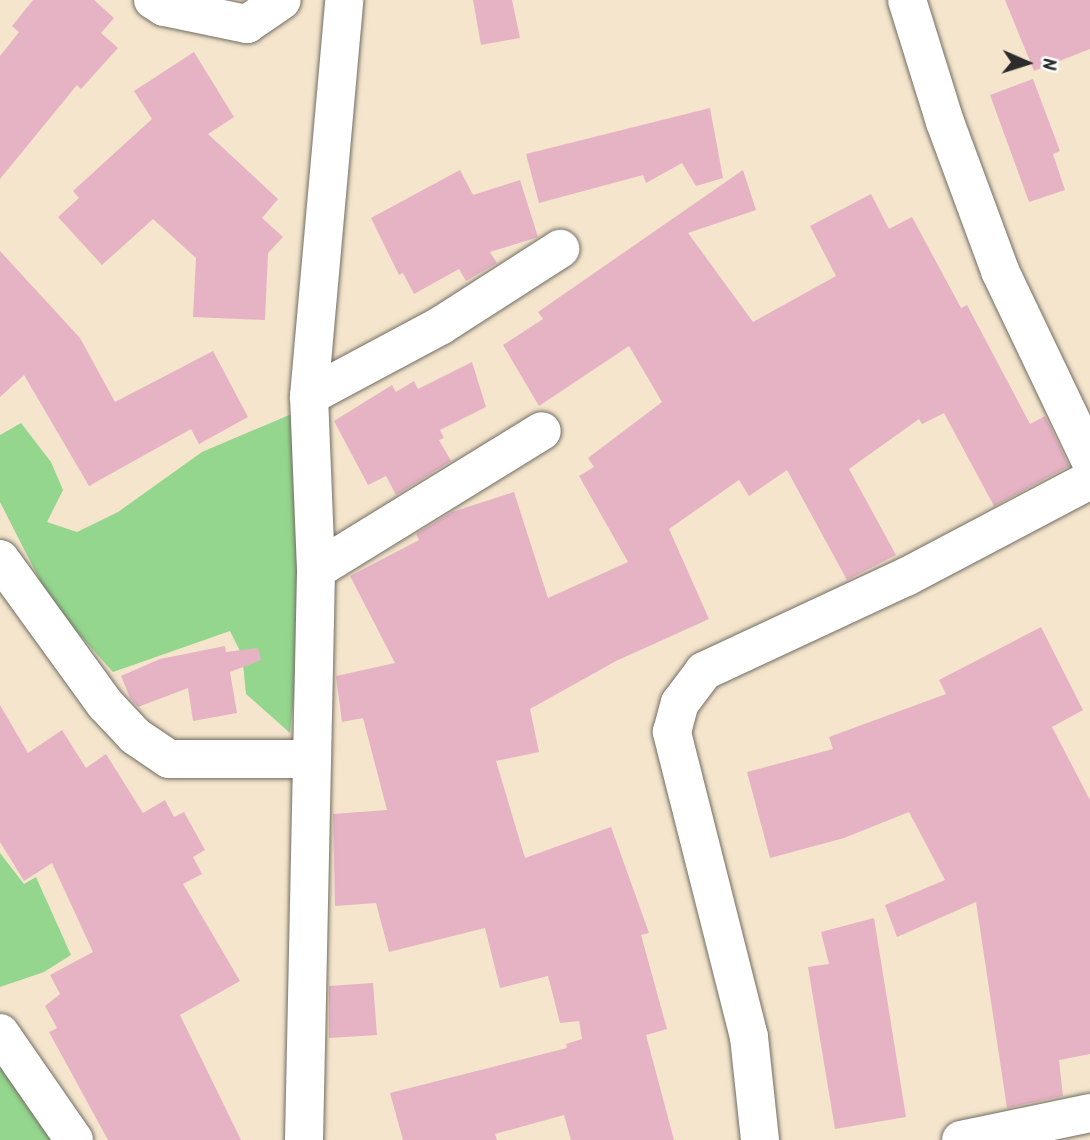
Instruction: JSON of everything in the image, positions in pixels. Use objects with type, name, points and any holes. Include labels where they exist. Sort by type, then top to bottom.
[{"type":"street","points":[[153,0],[164,7],[247,24],[282,0]]},
{"type":"street","points":[[304,1140],[316,570],[309,396],[344,0]]},
{"type":"street","points":[[907,0],[945,122],[1000,271],[1090,460]]},
{"type":"street","points":[[309,396],[440,326],[560,249]]},
{"type":"street","points":[[316,570],[542,432]]},
{"type":"street","points":[[760,1140],[749,1037],[673,732],[680,703],[704,671],[906,577],[1090,481]]},
{"type":"street","points":[[0,559],[105,704],[135,736],[169,759],[312,760]]},
{"type":"street","points":[[0,1033],[74,1140]]},
{"type":"street","points":[[961,1140],[1090,1113]]},
{"type":"green space","points":[[301,410],[298,659],[290,733],[246,694],[242,655],[230,631],[113,672],[52,604],[0,502],[0,435],[21,423],[51,462],[63,490],[47,522],[77,532],[118,512],[202,452]]},
{"type":"green space","points":[[0,853],[24,884],[36,877],[71,955],[44,972],[0,987]]},
{"type":"green space","points":[[0,1049],[55,1140],[0,1140]]},
{"type":"building","points":[[33,0],[94,0],[114,18],[101,33],[118,48],[81,89],[77,85],[0,179],[0,56],[19,32],[12,26]]},
{"type":"building","points":[[473,0],[512,0],[520,38],[481,45]]},
{"type":"building","points":[[1005,0],[1090,0],[1090,49],[1034,71]]},
{"type":"building","points":[[194,52],[234,117],[208,134],[278,199],[262,218],[283,237],[268,253],[265,320],[193,317],[196,258],[153,219],[102,265],[58,217],[79,198],[73,191],[152,119],[134,91]]},
{"type":"building","points":[[1033,79],[1060,151],[1053,154],[1065,190],[1029,202],[990,95]]},
{"type":"building","points":[[710,108],[723,178],[696,186],[682,163],[646,183],[643,175],[539,203],[526,154]]},
{"type":"building","points":[[460,170],[473,195],[520,180],[538,237],[490,252],[497,263],[466,281],[459,269],[414,294],[403,273],[399,275],[371,218]]},
{"type":"building","points":[[743,170],[756,210],[688,233],[753,322],[836,276],[810,226],[871,194],[889,229],[912,217],[961,308],[967,305],[1030,424],[1045,416],[1069,466],[994,506],[944,413],[922,424],[919,419],[849,469],[896,555],[847,580],[787,470],[749,496],[739,480],[669,529],[709,619],[616,661],[530,709],[539,752],[496,761],[525,858],[611,827],[649,933],[641,935],[667,1029],[646,1035],[674,1140],[571,1140],[564,1115],[495,1134],[497,1140],[403,1140],[390,1093],[567,1048],[566,1044],[582,1039],[579,1021],[560,1023],[548,976],[500,988],[485,928],[389,952],[376,903],[335,906],[333,814],[387,810],[363,718],[342,722],[336,676],[395,663],[350,576],[419,540],[416,534],[452,512],[514,492],[548,598],[628,562],[579,476],[594,467],[588,458],[662,402],[629,346],[539,406],[503,345],[543,319],[538,312]]},
{"type":"building","points":[[0,251],[80,338],[115,402],[213,351],[248,417],[199,444],[191,429],[89,486],[24,375],[0,397]]},
{"type":"building","points":[[472,362],[486,407],[440,430],[444,438],[439,440],[451,461],[396,495],[386,476],[368,485],[334,421],[392,385],[396,392],[414,381],[418,389]]},
{"type":"building","points":[[1041,627],[1083,710],[1052,727],[1090,800],[1090,1054],[1059,1060],[1063,1096],[1007,1108],[976,902],[897,937],[885,905],[945,880],[909,812],[844,838],[770,858],[747,772],[833,749],[829,737],[946,694],[939,680]]},
{"type":"building","points":[[225,646],[226,652],[258,648],[261,660],[230,672],[237,713],[193,721],[188,688],[138,707],[130,698],[121,676],[160,659]]},
{"type":"building","points":[[0,705],[28,753],[62,730],[86,768],[106,754],[143,813],[165,800],[174,817],[184,812],[205,850],[193,857],[202,874],[183,884],[240,981],[180,1015],[241,1140],[108,1140],[49,1032],[57,1028],[45,1006],[60,994],[50,975],[93,952],[52,863],[24,881],[0,842]]},
{"type":"building","points":[[874,918],[906,1117],[835,1129],[808,967],[829,964],[821,932]]},
{"type":"building","points":[[373,983],[377,1035],[329,1038],[329,986]]}]
